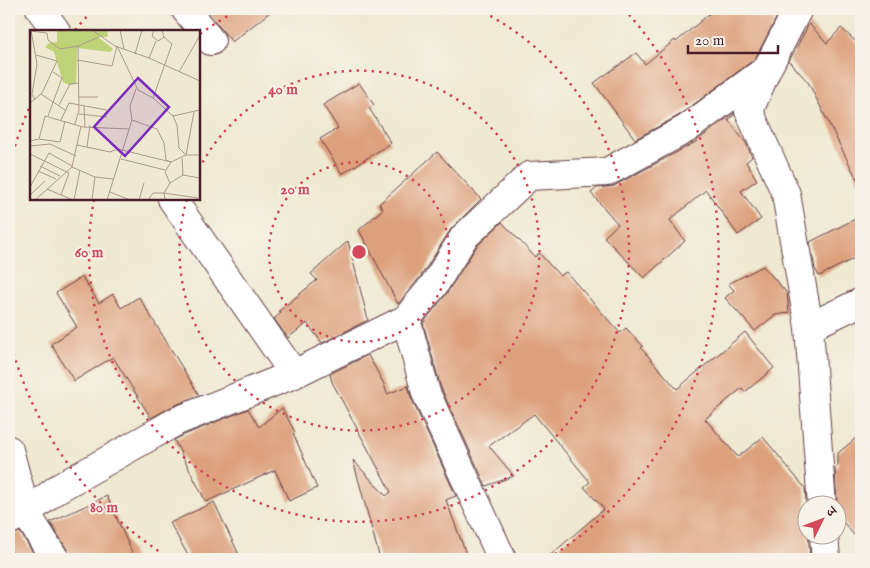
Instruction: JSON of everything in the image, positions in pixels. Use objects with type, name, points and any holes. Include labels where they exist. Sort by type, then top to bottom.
[{"type":"street","points":[[40,9],[55,30]]},
{"type":"street","points":[[185,9],[211,41]]},
{"type":"street","points":[[798,9],[767,69],[749,111],[786,194],[809,327],[821,496]]},
{"type":"street","points":[[18,517],[57,489],[177,421],[294,374],[406,319],[434,285],[464,237],[529,176],[607,172],[686,129],[767,69]]},
{"type":"street","points":[[173,200],[294,374]]},
{"type":"street","points":[[809,327],[861,302]]},
{"type":"street","points":[[406,319],[426,393],[502,559]]},
{"type":"street","points":[[9,450],[18,517],[55,559]]},
{"type":"street","points":[[825,546],[826,559]]},
{"type":"building","points":[[205,9],[274,9],[232,42]]},
{"type":"building","points":[[715,9],[781,9],[755,59],[678,116],[635,139],[594,83],[636,53],[645,64],[675,40],[676,42]]},
{"type":"building","points":[[809,24],[827,43],[841,28],[861,46],[861,187],[808,82],[789,61]]},
{"type":"building","points":[[359,83],[374,105],[369,108],[391,143],[342,174],[320,139],[338,128],[323,105]]},
{"type":"building","points":[[734,113],[728,120],[746,143],[752,157],[746,162],[757,180],[741,191],[761,219],[738,235],[706,190],[670,220],[685,241],[644,278],[604,237],[618,224],[591,193],[597,188],[614,186],[694,143]]},
{"type":"building","points":[[437,152],[481,199],[451,229],[421,276],[398,304],[359,230],[383,209],[379,204]]},
{"type":"building","points":[[861,216],[861,255],[819,276],[815,269],[810,242]]},
{"type":"building","points":[[502,222],[535,257],[539,253],[560,276],[566,272],[620,333],[626,328],[677,389],[745,332],[774,368],[745,392],[742,388],[705,419],[738,457],[763,437],[805,488],[806,496],[798,496],[798,546],[809,546],[810,559],[546,559],[604,509],[584,487],[590,482],[534,414],[489,446],[514,476],[486,486],[441,388],[423,323],[447,293],[476,247]]},
{"type":"building","points":[[348,241],[368,320],[322,343],[307,323],[288,338],[274,319],[281,313],[279,311],[317,280],[311,274]]},
{"type":"building","points":[[763,266],[787,293],[789,313],[775,315],[755,331],[725,298],[734,290],[728,284]]},
{"type":"building","points":[[82,277],[99,303],[113,294],[121,308],[139,297],[199,395],[151,418],[113,357],[74,381],[51,344],[77,327],[56,293]]},
{"type":"building","points":[[368,355],[384,384],[387,394],[408,386],[412,400],[456,496],[446,500],[468,559],[380,559],[353,460],[386,496],[391,492],[332,382],[330,374]]},
{"type":"building","points":[[282,408],[295,432],[293,433],[317,488],[289,501],[275,470],[206,502],[174,440],[248,409],[259,427]]},
{"type":"building","points":[[861,434],[861,543],[848,528],[848,496],[836,496],[835,468],[838,466],[838,453]]},
{"type":"building","points":[[107,496],[135,559],[70,559],[68,551],[50,522]]},
{"type":"building","points":[[214,502],[241,559],[190,559],[170,523]]},
{"type":"building","points":[[20,532],[37,559],[15,559],[9,548],[9,535]]}]
